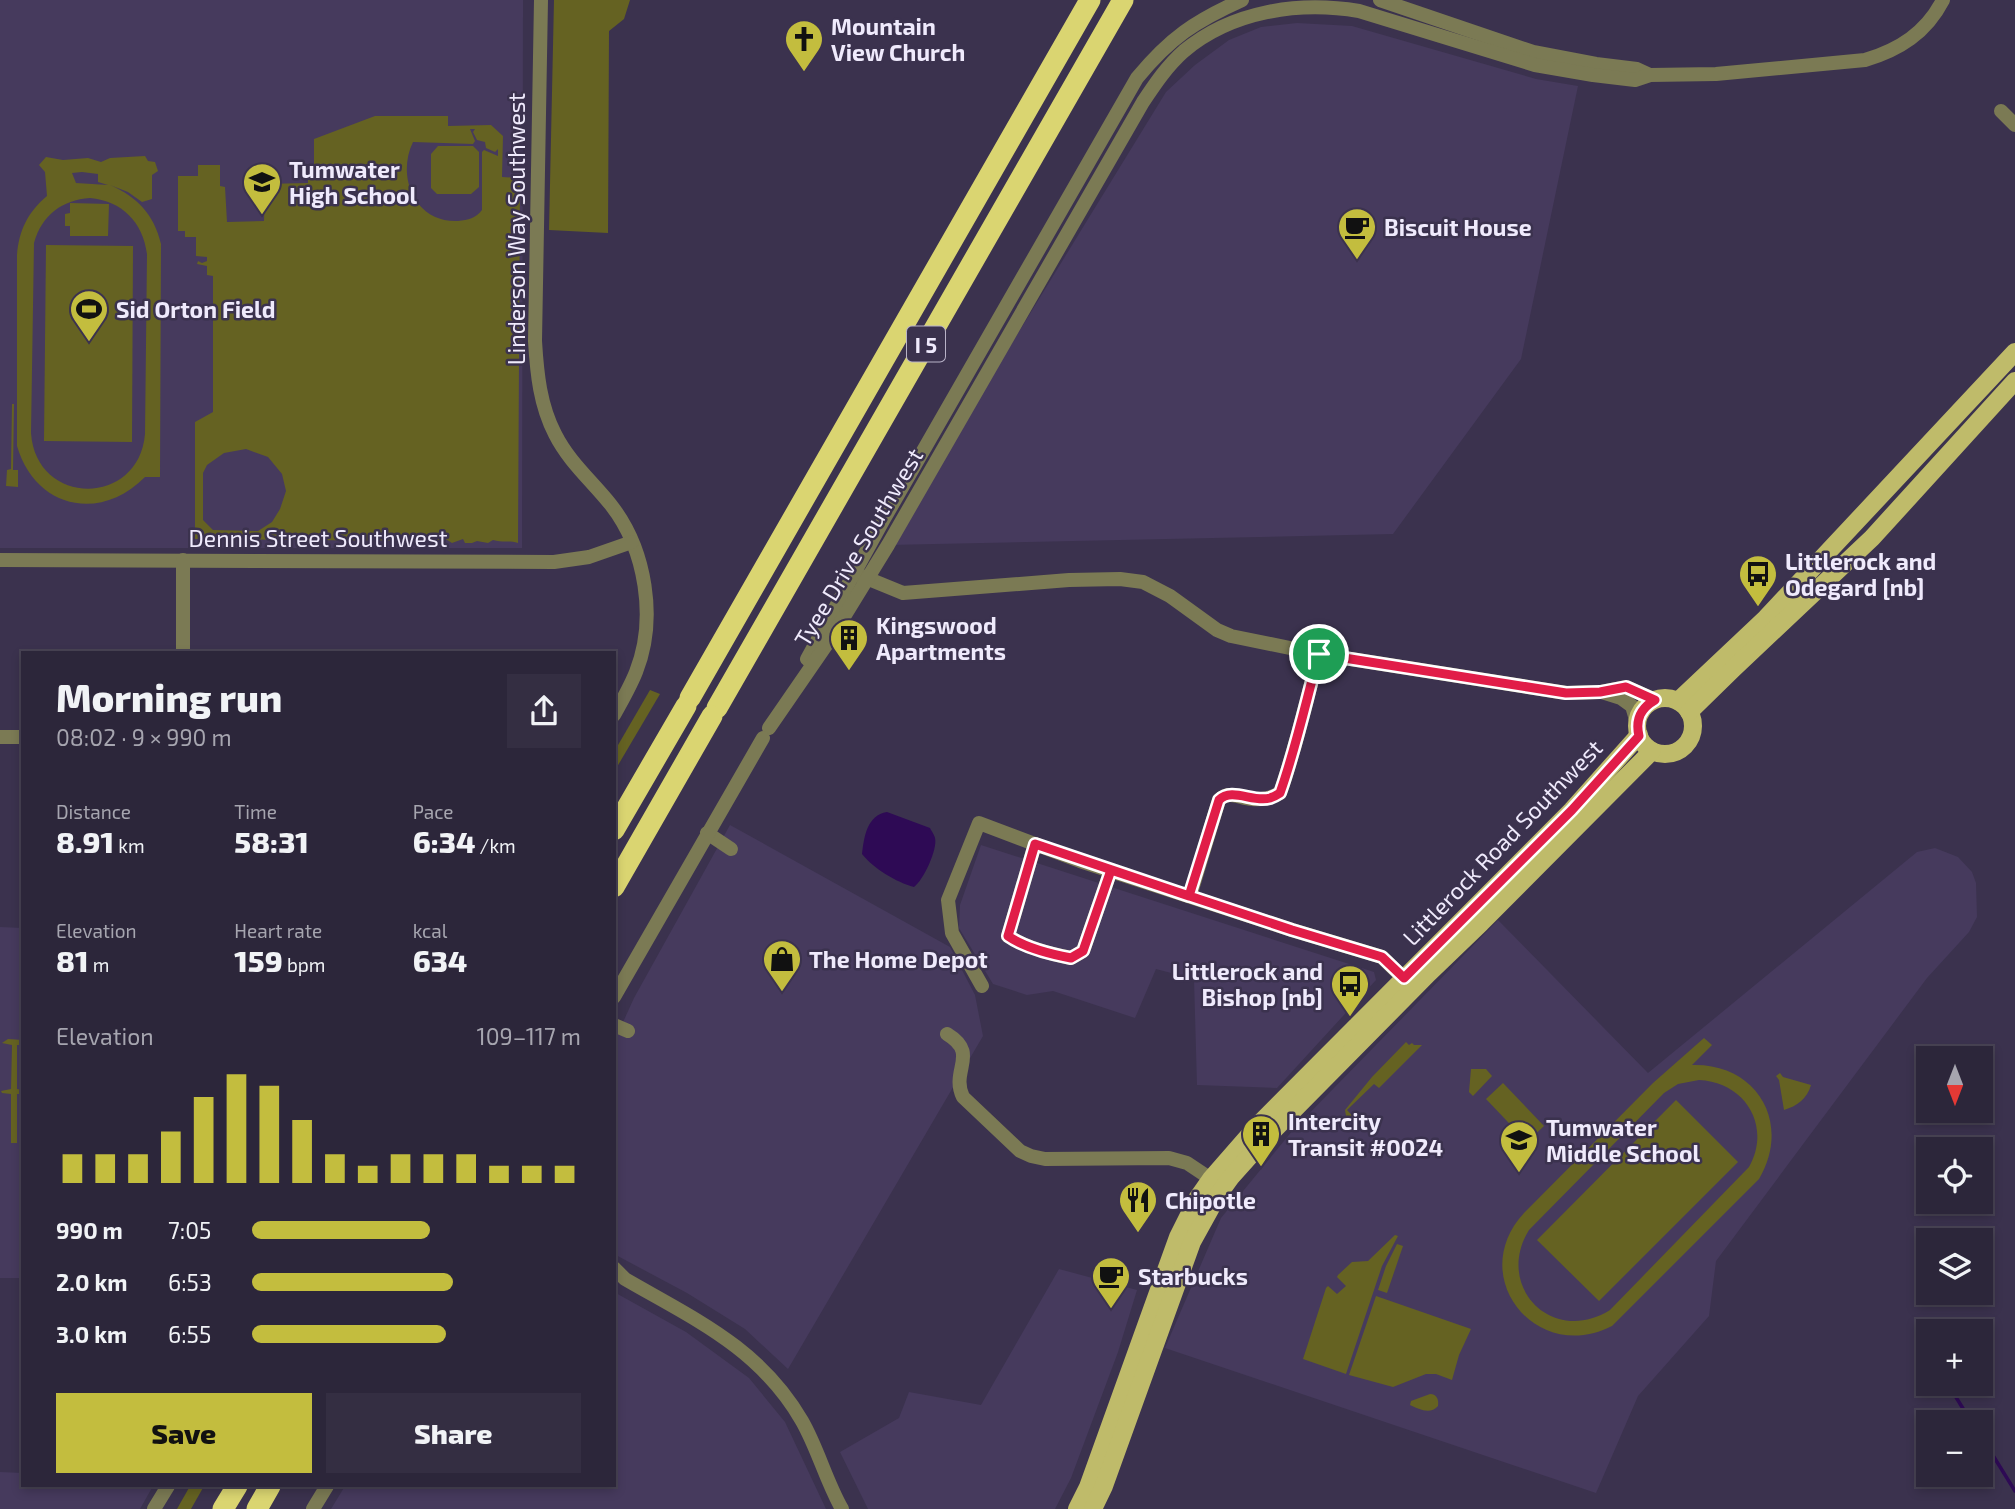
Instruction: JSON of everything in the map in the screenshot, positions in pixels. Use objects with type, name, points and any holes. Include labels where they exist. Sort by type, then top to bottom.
[{"type":"highway","points":[[955,234],[1002,132],[1075,0]]},
{"type":"highway","name":"I 5","points":[[616,827],[1090,0]]},
{"type":"highway","name":"I 5","points":[[616,884],[1123,0]]},
{"type":"highway","points":[[223,1509],[236,1487]]},
{"type":"highway","points":[[257,1509],[270,1487]]},
{"type":"main road","points":[[1684,707],[2015,352]]},
{"type":"main road","points":[[1684,707],[1732,669],[1871,538],[2015,381]]},
{"type":"main road","points":[[1638,729],[1642,742],[1660,754],[1678,751],[1691,738],[1693,720],[1684,707],[1667,698],[1655,700]]},
{"type":"main road","name":"Littlerock Road Southwest","points":[[1077,1509],[1088,1487],[1178,1237],[1197,1199],[1211,1179],[1263,1119],[1572,810],[1638,729],[1640,713],[1646,705],[1655,700]]},
{"type":"main road","name":"Littlerock Road Southwest","points":[[1094,1509],[1192,1242],[1231,1177],[1429,972],[1652,751]]},
{"type":"street","name":"Linderson Way Southwest","points":[[541,0],[535,341],[541,395],[555,435],[568,457],[611,506],[632,542],[643,582],[646,625],[642,649],[636,671],[616,711]]},
{"type":"street","name":"Tyee Drive Southwest","points":[[1242,0],[1195,24],[1169,42],[1137,78],[861,576],[829,641],[769,728],[861,576],[1143,102],[1164,72],[1184,51],[1205,37],[1227,25],[1283,8],[1333,6],[1359,11],[1535,65],[1635,79],[1650,75],[1716,74],[1865,60],[1905,43],[1932,18],[1943,0]]},
{"type":"street","name":"Tyee Drive Southwest","points":[[1380,0],[1534,52],[1637,69],[1650,75]]},
{"type":"street","points":[[2001,111],[2015,125]]},
{"type":"street","name":"Dennis Street Southwest","points":[[0,560],[570,561],[632,542]]},
{"type":"street","points":[[183,560],[183,651]]},
{"type":"street","points":[[861,576],[902,593],[1069,579],[1143,582],[1170,596],[1225,635],[1319,654],[1566,693],[1600,692],[1626,687],[1655,700]]},
{"type":"street","points":[[1189,896],[1219,800],[1224,795],[1233,794],[1250,799],[1268,799],[1280,793],[1293,755],[1319,654]]},
{"type":"street","points":[[1600,692],[1621,698],[1632,706],[1638,729]]},
{"type":"street","points":[[0,737],[21,737]]},
{"type":"street","points":[[616,993],[763,738]]},
{"type":"street","points":[[982,986],[953,933],[948,900],[979,823],[1189,896],[1382,957],[1404,978]]},
{"type":"street","points":[[707,833],[730,849]]},
{"type":"street","points":[[1035,844],[1008,936],[1016,942],[1071,958],[1083,951],[1111,870]]},
{"type":"street","points":[[947,1034],[960,1042],[964,1053],[959,1081],[963,1097],[1020,1151],[1045,1159],[1169,1158],[1187,1163],[1211,1179]]},
{"type":"street","points":[[618,1274],[724,1336],[752,1358],[786,1396],[801,1420],[842,1509]]},
{"type":"street","points":[[154,1509],[167,1487]]},
{"type":"street","points":[[313,1509],[326,1487]]},
{"type":"shaded area","name":"Tumwater High School","points":[[0,0],[523,0],[522,548],[0,548]]},
{"type":"shaded area","points":[[554,0],[630,0],[624,19],[609,31],[608,233],[549,230]]},
{"type":"shaded area","points":[[1297,23],[1352,26],[1536,79],[1578,86],[1521,359],[1393,534],[888,545],[1166,92],[1195,65],[1229,40],[1261,27]]},
{"type":"shaded area","points":[[375,116],[448,116],[448,126],[491,125],[503,136],[502,177],[520,178],[518,543],[493,540],[488,543],[465,543],[463,539],[452,543],[444,538],[434,543],[430,539],[418,543],[413,539],[195,539],[195,422],[213,412],[213,276],[207,275],[207,266],[197,264],[198,261],[207,261],[207,257],[196,256],[196,237],[185,237],[185,231],[178,231],[178,176],[198,176],[198,165],[220,165],[220,186],[225,187],[227,222],[264,221],[265,184],[308,183],[308,177],[314,176],[314,139]],"holes":[[[470,129],[475,129],[473,132],[477,140],[485,142],[486,148],[495,152],[498,149],[498,156],[484,150],[482,152],[482,210],[468,219],[443,220],[420,206],[413,195],[408,183],[408,156],[413,142],[473,144],[475,141]],[[246,449],[268,457],[282,474],[286,491],[280,509],[272,522],[258,531],[213,530],[203,520],[203,473],[207,465],[224,453]]]},
{"type":"shaded area","points":[[438,146],[473,146],[479,152],[479,187],[471,194],[437,194],[431,188],[431,154]]},
{"type":"shaded area","points":[[145,156],[148,161],[155,162],[158,171],[152,175],[152,199],[142,202],[128,192],[110,185],[143,208],[154,224],[161,244],[160,477],[145,477],[127,491],[109,500],[89,504],[71,502],[54,495],[38,483],[26,467],[17,446],[17,255],[26,222],[47,196],[45,172],[39,165],[46,157],[63,160],[88,158],[101,162],[110,158]],"holes":[[[72,173],[98,174],[98,182],[108,185],[76,183]],[[90,198],[112,204],[129,215],[141,232],[147,254],[145,434],[139,458],[125,475],[108,485],[88,489],[68,485],[50,475],[37,457],[31,433],[34,243],[42,224],[55,211],[71,202]]]},
{"type":"shaded area","points":[[70,203],[109,204],[108,236],[70,236],[70,226],[65,226],[65,214],[70,213]]},
{"type":"shaded area","name":"Sid Orton Field","points":[[46,245],[133,246],[132,442],[44,441]]},
{"type":"shaded area","points":[[12,404],[13,470],[18,470],[18,487],[6,486],[7,470],[11,469]]},
{"type":"shaded area","points":[[650,690],[660,694],[616,769],[616,749]]},
{"type":"shaded area","points":[[887,812],[930,828],[935,837],[929,864],[914,887],[886,874],[862,854],[871,822],[875,817]]},
{"type":"shaded area","points":[[730,825],[950,947],[975,995],[983,1036],[788,1369],[745,1329],[687,1293],[616,1255],[616,1038],[634,998]]},
{"type":"shaded area","points":[[981,845],[1374,972],[1376,980],[1277,1088],[1197,1085],[1194,979],[1156,969],[1135,1018],[1053,991],[1027,995],[993,984],[959,928],[960,905]]},
{"type":"shaded area","name":"Tumwater Middle School","points":[[1935,848],[1958,857],[1972,872],[1976,883],[1977,917],[1969,932],[1927,978],[1716,1261],[1709,1316],[1638,1396],[1596,1493],[1165,1348],[1221,1218],[1293,1130],[1498,920],[1648,1073],[1917,852]]},
{"type":"shaded area","points":[[0,927],[21,928],[21,1278],[0,1278]]},
{"type":"shaded area","points":[[1704,1038],[1712,1045],[1692,1065],[1715,1067],[1735,1074],[1750,1085],[1762,1100],[1769,1118],[1772,1137],[1768,1158],[1759,1179],[1612,1326],[1584,1335],[1558,1334],[1536,1324],[1518,1308],[1506,1287],[1502,1263],[1508,1238],[1524,1213],[1653,1083]],"holes":[[[1699,1080],[1729,1089],[1750,1109],[1757,1136],[1749,1167],[1610,1310],[1589,1319],[1568,1321],[1550,1316],[1535,1305],[1524,1290],[1519,1272],[1520,1251],[1529,1230],[1664,1093],[1678,1084]]]},
{"type":"shaded area","points":[[8,1039],[21,1040],[21,1045],[17,1045],[17,1089],[21,1090],[21,1094],[17,1094],[17,1143],[11,1143],[11,1094],[1,1091],[11,1089],[12,1045],[2,1043]]},
{"type":"shaded area","points":[[1406,1042],[1409,1045],[1422,1045],[1379,1088],[1374,1084],[1347,1110],[1357,1121],[1354,1124],[1346,1116],[1345,1110]]},
{"type":"shaded area","points":[[1471,1069],[1486,1069],[1492,1076],[1473,1096],[1469,1092]]},
{"type":"shaded area","points":[[1780,1073],[1783,1077],[1811,1085],[1801,1101],[1784,1110],[1776,1076]]},
{"type":"shaded area","points":[[1503,1083],[1544,1126],[1527,1142],[1486,1099]]},
{"type":"shaded area","points":[[1676,1100],[1738,1162],[1599,1301],[1537,1240]]},
{"type":"shaded area","points":[[1395,1235],[1398,1236],[1382,1266],[1346,1374],[1303,1359],[1326,1288],[1328,1286],[1337,1294],[1346,1286],[1338,1275],[1352,1262],[1368,1261]]},
{"type":"shaded area","points":[[1397,1244],[1403,1246],[1387,1293],[1378,1290]]},
{"type":"shaded area","points":[[1059,1269],[1137,1290],[1118,1352],[1071,1478],[1055,1509],[868,1509],[840,1452],[899,1418],[909,1392],[981,1405]]},
{"type":"shaded area","points":[[616,1293],[686,1332],[749,1378],[785,1422],[826,1509],[331,1509],[344,1487],[616,1487]]},
{"type":"shaded area","points":[[1376,1296],[1471,1329],[1459,1355],[1452,1380],[1436,1374],[1426,1374],[1393,1387],[1349,1375]]},
{"type":"shaded area","points":[[1430,1394],[1438,1400],[1435,1409],[1424,1410],[1410,1405],[1411,1401]]},
{"type":"shaded area","points":[[0,1472],[21,1473],[21,1487],[152,1487],[140,1509],[0,1509]]},
{"type":"shaded area","points":[[189,1487],[203,1487],[191,1509],[177,1509]]},
{"type":"waterway","points":[[1955,1396],[1964,1410]]},
{"type":"waterway","points":[[1993,1455],[2015,1491]]},
{"type":"place","name":"Mountain View Church","points":[[804,73]]},
{"type":"place","name":"Tumwater High School","points":[[262,216]]},
{"type":"place","name":"Biscuit House","points":[[1357,261]]},
{"type":"place","name":"Sid Orton Field","points":[[89,343]]},
{"type":"place","name":"Littlerock and Odegard [nb]","points":[[1758,608]]},
{"type":"place","name":"Kingswood Apartments","points":[[849,672]]},
{"type":"place","name":"The Home Depot","points":[[782,993]]},
{"type":"place","name":"Littlerock and Bishop [nb]","points":[[1350,1018]]},
{"type":"place","name":"Intercity Transit #0024","points":[[1261,1168]]},
{"type":"place","name":"Tumwater Middle School","points":[[1519,1174]]},
{"type":"place","name":"Chipotle","points":[[1138,1234]]},
{"type":"place","name":"Starbucks","points":[[1111,1310]]},
{"type":"route","points":[[1319,654],[1293,755],[1280,793],[1268,799],[1250,799],[1233,794],[1224,795],[1219,800],[1189,896],[1035,844],[1008,936],[1016,942],[1071,958],[1083,951],[1111,870],[1189,896],[1255,917],[1292,930],[1382,957],[1404,978],[1572,810],[1639,736],[1637,723],[1640,713],[1646,705],[1655,700],[1626,687],[1600,692],[1566,693],[1319,654]]}]
